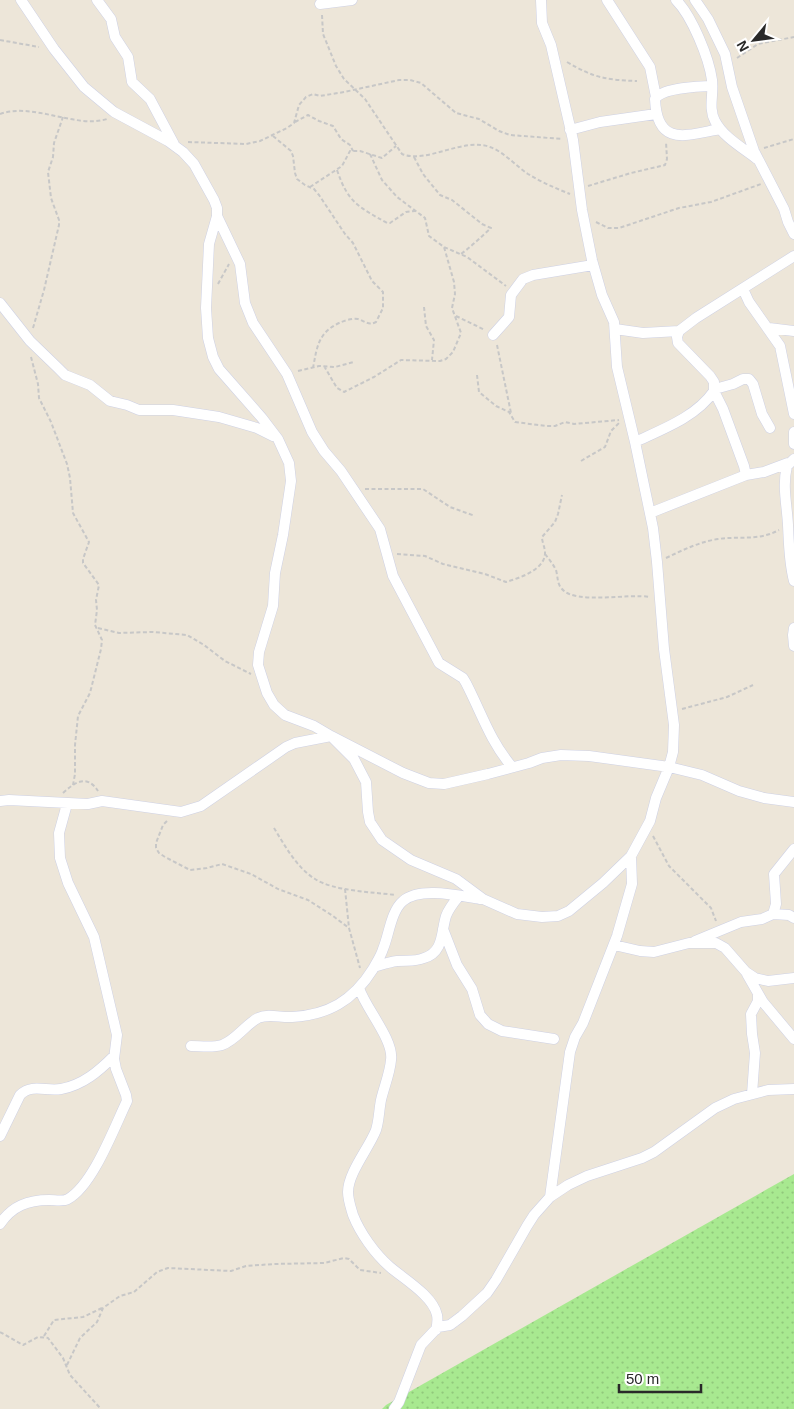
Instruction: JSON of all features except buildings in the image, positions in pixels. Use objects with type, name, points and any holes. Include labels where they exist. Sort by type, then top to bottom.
[{"type":"street","points":[[21,0],[54,49],[96,99],[119,115],[175,144]]},
{"type":"street","points":[[97,0],[111,19],[115,37],[128,57],[132,82],[150,99],[175,144],[194,164],[206,183],[217,208],[209,244],[206,308],[208,338],[213,357],[219,369],[278,439],[289,463],[290,481],[283,535],[275,573],[273,606],[259,652],[258,665],[267,693],[274,705],[285,715],[314,726],[404,773],[429,783],[444,784],[542,758],[561,755],[598,757],[669,767],[702,775],[764,798],[794,802]]},
{"type":"street","points":[[320,4],[352,0]]},
{"type":"street","points":[[331,736],[354,759],[361,770],[366,782],[370,822],[382,840],[411,860],[456,879],[483,899],[517,914],[542,917],[558,916],[569,911],[603,883],[631,856],[647,826],[669,767],[673,752],[674,725],[650,513],[617,368],[613,316],[602,296],[593,265],[582,210],[571,135],[554,55],[542,22],[541,0]]},
{"type":"street","points":[[607,0],[650,66],[656,97],[656,114],[666,129],[676,136],[720,129]]},
{"type":"street","points":[[676,0],[683,7],[709,66],[712,86],[711,111],[714,120],[720,129],[756,155]]},
{"type":"street","points":[[695,0],[702,8],[725,54],[732,87],[756,155],[789,210],[788,222],[794,234]]},
{"type":"street","points":[[656,97],[670,90],[712,86]]},
{"type":"street","points":[[571,135],[600,122],[656,114]]},
{"type":"street","points":[[216,216],[242,270],[245,304],[248,313],[287,374],[312,432],[380,529],[393,576],[407,599],[439,663],[463,678],[484,724],[503,757],[512,767]]},
{"type":"street","points":[[746,475],[715,390],[714,382],[678,343],[677,337],[679,331],[696,318],[794,256]]},
{"type":"street","points":[[493,335],[510,315],[512,291],[528,276],[593,265]]},
{"type":"street","points":[[743,289],[749,302],[780,346],[794,414]]},
{"type":"street","points":[[0,303],[30,341],[65,375],[90,385],[110,401],[139,410],[173,410],[219,417],[258,428],[278,439]]},
{"type":"street","points":[[769,328],[794,331]]},
{"type":"street","points":[[615,329],[643,333],[679,331]]},
{"type":"street","points":[[635,442],[670,426],[696,409],[715,390],[743,379],[749,379],[753,384],[762,414],[770,428]]},
{"type":"street","points":[[794,432],[794,444]]},
{"type":"street","points":[[650,513],[746,475],[764,472],[792,459]]},
{"type":"street","points":[[792,459],[784,482],[791,525],[789,555],[794,580]]},
{"type":"street","points":[[794,628],[794,646]]},
{"type":"street","points":[[0,802],[88,804],[104,802],[181,812],[201,806],[286,747],[295,743],[331,736]]},
{"type":"street","points":[[1,1219],[14,1208],[28,1202],[66,1200],[73,1196],[88,1178],[108,1143],[127,1101],[116,1069],[114,1056],[117,1035],[94,937],[68,883],[60,858],[59,833],[67,804]]},
{"type":"street","points":[[773,914],[776,904],[774,874],[794,849]]},
{"type":"street","points":[[550,1197],[570,1052],[614,945],[632,884],[630,878],[631,856]]},
{"type":"street","points":[[191,1046],[221,1045],[258,1018],[271,1016],[291,1018],[321,1013],[339,1006],[361,985],[374,967],[383,952],[396,911],[402,901],[409,896],[438,893],[483,899]]},
{"type":"street","points":[[374,967],[394,961],[425,958],[434,953],[441,942],[446,914],[459,896]]},
{"type":"street","points":[[614,945],[640,952],[654,952],[690,943],[741,922],[762,919],[773,914],[794,918]]},
{"type":"street","points":[[443,930],[457,964],[472,989],[480,1015],[484,1021],[502,1031],[554,1039]]},
{"type":"street","points":[[690,943],[716,943],[725,948],[745,971],[754,978],[763,980],[794,978]]},
{"type":"street","points":[[745,971],[758,995],[794,1039]]},
{"type":"street","points":[[361,985],[366,1004],[387,1040],[391,1052],[391,1060],[381,1100],[377,1128],[352,1176],[348,1198],[354,1216],[369,1242],[389,1266],[418,1288],[435,1309],[438,1318],[436,1330]]},
{"type":"street","points":[[752,1094],[755,1053],[751,1014],[758,1001],[758,995]]},
{"type":"street","points":[[0,1136],[20,1095],[25,1090],[32,1088],[63,1089],[96,1074],[114,1056]]},
{"type":"street","points":[[394,1409],[399,1402],[422,1345],[438,1327],[450,1324],[462,1316],[487,1293],[530,1220],[550,1197],[568,1185],[587,1176],[642,1158],[666,1144],[715,1108],[734,1099],[768,1090],[794,1089]]},
{"type":"path","points":[[320,4],[323,34],[339,73],[365,99],[402,154],[414,157],[461,147],[489,146],[546,184],[580,194],[631,173],[665,165],[666,129]]},
{"type":"path","points":[[728,66],[741,54],[758,44],[794,36]]},
{"type":"path","points":[[0,40],[54,49]]},
{"type":"path","points":[[554,55],[597,77],[607,80],[637,81]]},
{"type":"path","points":[[294,123],[299,105],[306,97],[399,80],[410,80],[421,83],[456,113],[479,120],[499,131],[510,134],[571,135]]},
{"type":"path","points":[[0,114],[13,111],[94,122],[119,115]]},
{"type":"path","points":[[175,144],[246,144],[260,141],[273,136],[304,116],[309,115],[333,126],[341,139],[350,145],[354,151]]},
{"type":"path","points":[[63,117],[54,143],[53,157],[48,172],[51,198],[60,220],[53,256],[30,341],[32,364],[38,384],[39,398],[67,464],[70,478],[72,513],[89,542],[83,561],[99,585],[96,600],[96,628],[102,640],[101,649],[90,693],[78,716],[73,785]]},
{"type":"path","points":[[273,136],[290,151],[293,156],[297,178],[302,183],[314,188],[320,195],[353,243],[369,276],[383,292],[383,308],[380,316],[372,324],[352,319],[344,321],[326,331],[317,347],[313,368]]},
{"type":"path","points":[[756,155],[794,139]]},
{"type":"path","points":[[310,187],[338,170],[347,155],[354,151],[384,158],[396,146]]},
{"type":"path","points":[[370,154],[382,180],[397,197],[408,203],[425,218],[429,236],[444,247],[475,262],[512,291]]},
{"type":"path","points":[[414,157],[423,174],[440,195],[452,200],[482,224],[490,228],[474,244],[460,254]]},
{"type":"path","points":[[338,170],[343,188],[350,197],[361,208],[387,223],[408,212],[415,211]]},
{"type":"path","points":[[582,210],[597,223],[608,228],[619,228],[679,208],[711,202],[770,181]]},
{"type":"path","points":[[324,366],[336,388],[344,392],[401,360],[446,359],[453,352],[461,334],[452,305],[455,294],[454,282],[444,247]]},
{"type":"path","points":[[218,284],[235,253]]},
{"type":"path","points":[[424,307],[426,326],[434,340],[432,360]]},
{"type":"path","points":[[456,316],[493,335],[499,352],[511,416]]},
{"type":"path","points":[[281,366],[296,371],[324,366],[335,367],[354,362]]},
{"type":"path","points":[[477,375],[479,392],[496,406],[509,412],[515,422],[555,426],[565,422],[574,424],[624,419],[611,431],[605,447],[581,461]]},
{"type":"path","points":[[353,488],[423,489],[450,507],[474,516]]},
{"type":"path","points":[[562,495],[555,522],[542,537],[545,554],[556,570],[561,588],[574,596],[604,598],[650,596],[660,613]]},
{"type":"path","points":[[657,562],[685,548],[705,542],[728,538],[763,537],[791,525]]},
{"type":"path","points":[[386,549],[405,555],[425,556],[442,564],[485,574],[506,582],[533,571],[545,554]]},
{"type":"path","points":[[96,628],[119,633],[153,632],[187,635],[225,661],[262,679]]},
{"type":"path","points":[[672,710],[727,697],[753,686]]},
{"type":"path","points":[[48,802],[82,781],[91,783],[104,802]]},
{"type":"path","points":[[175,811],[163,825],[156,843],[156,848],[164,857],[190,870],[222,864],[251,874],[278,889],[308,900],[349,928]]},
{"type":"path","points":[[647,826],[669,866],[711,908],[720,930]]},
{"type":"path","points":[[274,828],[286,848],[313,878],[320,882],[345,888],[409,896]]},
{"type":"path","points":[[345,888],[349,928],[361,985]]},
{"type":"path","points":[[0,1332],[23,1345],[43,1336],[54,1320],[83,1317],[105,1307],[120,1296],[134,1292],[158,1272],[168,1268],[232,1271],[246,1266],[324,1263],[344,1258],[349,1259],[360,1270],[383,1274]]},
{"type":"path","points":[[67,1365],[80,1338],[97,1322],[105,1307]]},
{"type":"path","points":[[43,1336],[50,1340],[67,1365],[70,1375],[101,1409]]},
{"type":"green space","points":[[794,1174],[794,1409],[382,1409],[386,1405]]}]
